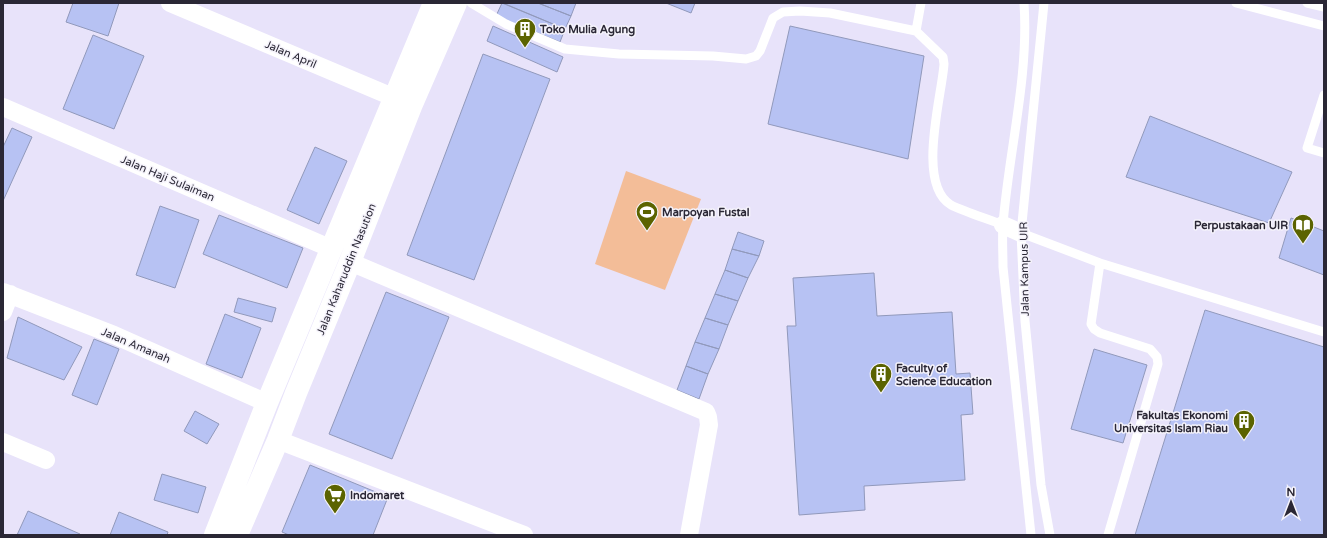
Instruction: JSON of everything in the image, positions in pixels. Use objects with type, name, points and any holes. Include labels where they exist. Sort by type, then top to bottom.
[{"type":"highway","name":"Jalan Kaharuddin Nasution","points":[[237,535],[278,440],[350,262],[434,3]]},
{"type":"highway","name":"Jalan Kaharuddin Nasution","points":[[215,535],[267,403],[332,249],[403,102],[456,3]]},
{"type":"street","name":"Jalan April","points":[[170,3],[403,102]]},
{"type":"street","name":"Jalan Haji Sulaiman","points":[[3,107],[332,249]]},
{"type":"street","points":[[1003,225],[1021,234]]},
{"type":"street","points":[[350,262],[706,412],[710,425],[689,535]]},
{"type":"street","points":[[3,312],[6,293]]},
{"type":"street","name":"Jalan Amanah","points":[[6,293],[114,335],[267,403]]},
{"type":"street","points":[[278,440],[524,535]]},
{"type":"street","points":[[3,442],[46,460]]},
{"type":"lane","points":[[471,3],[506,24],[565,48],[619,54],[752,58],[760,51],[773,18],[783,12],[800,10],[830,13],[916,31],[943,57],[944,64],[933,136],[933,165],[939,190],[951,204],[1003,225]]},
{"type":"lane","points":[[916,31],[921,3]]},
{"type":"lane","name":"Jalan Kampus UIR","points":[[1024,3],[1025,36],[1018,115],[1003,225],[1003,267],[1031,535]]},
{"type":"lane","name":"Jalan Kampus UIR","points":[[1044,3],[1021,234],[1026,337],[1041,485],[1050,535]]},
{"type":"lane","points":[[1236,3],[1324,26]]},
{"type":"lane","points":[[1307,3],[1324,8]]},
{"type":"lane","points":[[1324,96],[1307,148],[1324,153]]},
{"type":"lane","points":[[1021,234],[1100,263],[1324,332]]},
{"type":"lane","points":[[1100,263],[1091,324],[1094,329],[1100,333],[1150,349],[1157,357],[1158,364],[1108,535]]},
{"type":"shaded area","name":"Marpoyan Fustal","points":[[626,171],[701,199],[665,290],[595,264]]},
{"type":"building","points":[[73,3],[119,3],[108,36],[66,22]]},
{"type":"building","points":[[502,3],[565,29],[560,42],[496,16]]},
{"type":"building","points":[[503,3],[538,3],[571,16],[565,29]]},
{"type":"building","points":[[538,3],[576,3],[571,16]]},
{"type":"building","points":[[666,3],[695,3],[691,13]]},
{"type":"building","name":"Toko Mulia Agung","points":[[493,26],[563,57],[557,72],[487,41]]},
{"type":"building","points":[[790,26],[924,56],[908,159],[768,124]]},
{"type":"building","points":[[93,35],[144,56],[114,129],[63,109]]},
{"type":"building","points":[[483,54],[550,79],[474,280],[407,255]]},
{"type":"building","points":[[1150,116],[1292,172],[1269,223],[1126,177]]},
{"type":"building","points":[[12,128],[32,137],[3,201],[3,147]]},
{"type":"building","points":[[315,147],[347,161],[319,224],[287,210]]},
{"type":"building","points":[[160,206],[199,220],[175,288],[136,275]]},
{"type":"building","points":[[219,215],[303,248],[287,288],[203,254]]},
{"type":"building","name":"Perpustakaan UIR","points":[[1291,218],[1324,231],[1324,275],[1279,258]]},
{"type":"building","points":[[738,232],[764,241],[759,256],[732,249]]},
{"type":"building","points":[[732,249],[759,256],[748,278],[725,270]]},
{"type":"building","points":[[725,270],[748,278],[738,301],[715,294]]},
{"type":"building","name":"Faculty of Science Education","points":[[874,273],[877,316],[952,312],[956,374],[970,373],[973,414],[961,415],[965,480],[864,486],[865,510],[799,515],[787,326],[796,326],[793,278]]},
{"type":"building","points":[[386,292],[449,317],[392,459],[329,434]]},
{"type":"building","points":[[715,294],[738,301],[728,325],[705,318]]},
{"type":"building","points":[[238,298],[276,308],[272,322],[234,312]]},
{"type":"building","name":"Fakultas Ekonomi Universitas Islam Riau","points":[[1205,310],[1324,347],[1324,535],[1135,535]]},
{"type":"building","points":[[225,314],[261,328],[242,378],[206,364]]},
{"type":"building","points":[[18,317],[82,347],[64,380],[7,358]]},
{"type":"building","points":[[705,318],[728,325],[719,349],[695,342]]},
{"type":"building","points":[[94,339],[119,349],[97,405],[72,395]]},
{"type":"building","points":[[695,342],[719,349],[708,374],[686,366]]},
{"type":"building","points":[[1094,349],[1147,365],[1123,443],[1071,429]]},
{"type":"building","points":[[686,366],[708,374],[699,399],[677,390]]},
{"type":"building","points":[[195,411],[219,424],[207,444],[184,431]]},
{"type":"building","name":"Indomaret","points":[[310,465],[388,497],[373,535],[289,535],[282,532]]},
{"type":"building","points":[[162,474],[206,487],[198,513],[154,500]]},
{"type":"building","points":[[28,511],[80,534],[80,535],[17,535]]},
{"type":"building","points":[[119,512],[168,532],[167,535],[110,535]]},
{"type":"place","name":"Toko Mulia Agung","points":[[525,48]]},
{"type":"place","name":"Marpoyan Fustal","points":[[647,232]]},
{"type":"place","name":"Perpustakaan UIR","points":[[1303,244]]},
{"type":"place","name":"Faculty of Science Education","points":[[881,394]]},
{"type":"place","name":"Fakultas Ekonomi Universitas Islam Riau","points":[[1244,440]]},
{"type":"place","name":"Indomaret","points":[[335,514]]}]
